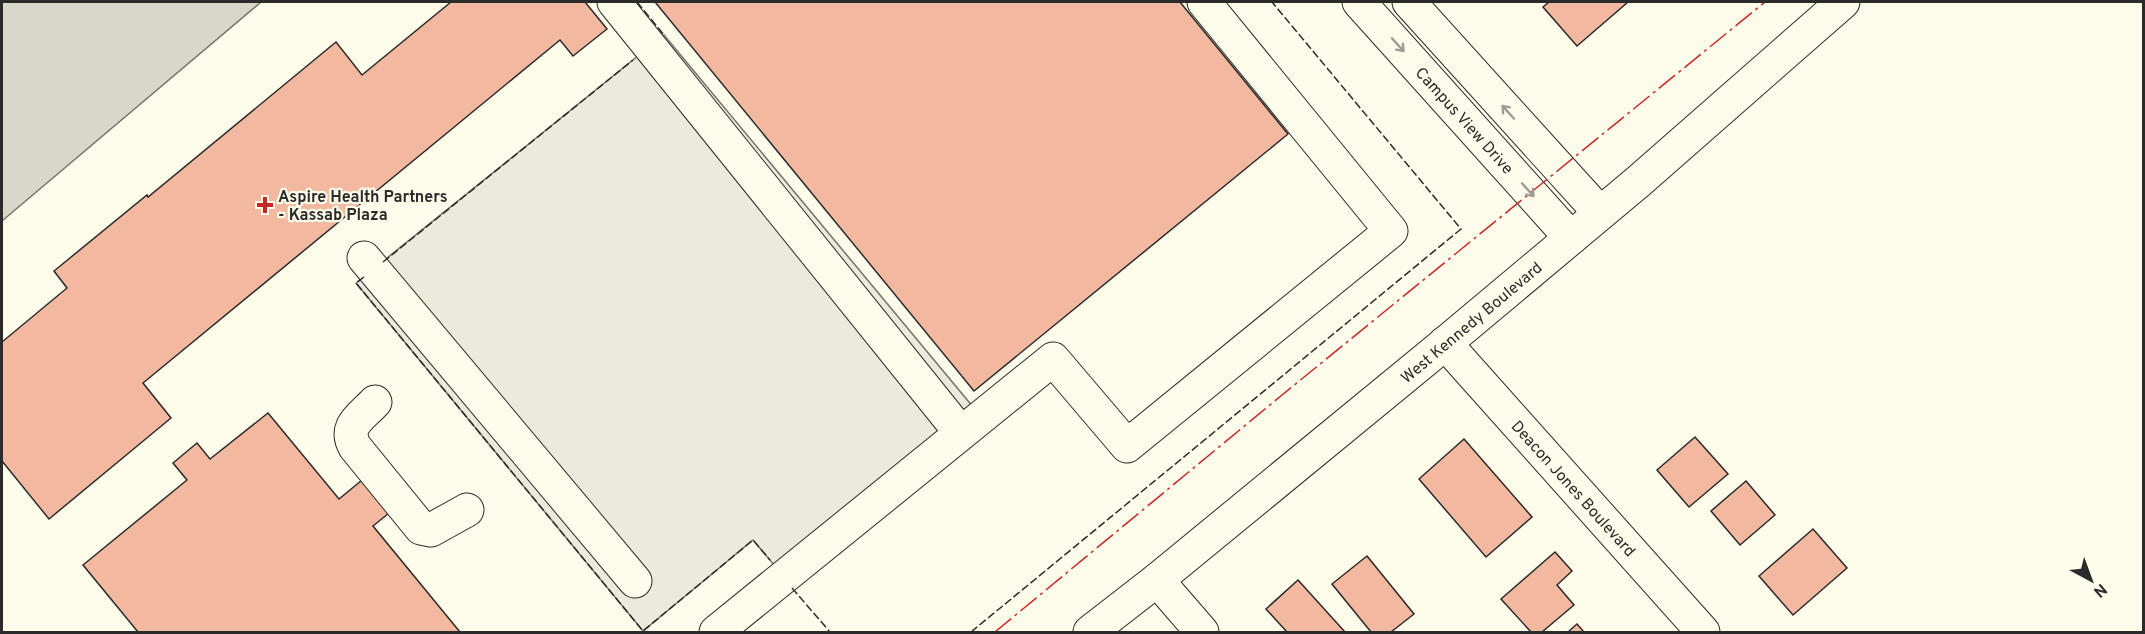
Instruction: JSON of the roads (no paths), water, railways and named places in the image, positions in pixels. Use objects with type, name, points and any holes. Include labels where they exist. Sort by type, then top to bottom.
[{"type":"street","points":[[614,2],[961,433]]},
{"type":"street","points":[[716,633],[1053,359],[1127,446],[1392,231],[1204,2]]},
{"type":"street","name":"Campus View Drive","points":[[1359,2],[1571,238]]},
{"type":"street","points":[[1409,2],[1600,213]]},
{"type":"street","name":"West Kennedy Boulevard","points":[[1090,633],[1571,238],[1843,2]]},
{"type":"street","points":[[364,258],[635,580]]},
{"type":"street","name":"Deacon Jones Boulevard","points":[[1445,343],[1703,633]]},
{"type":"street","points":[[375,402],[350,429],[350,437],[355,447],[421,528],[430,530],[467,510]]},
{"type":"street","points":[[1157,580],[1202,633]]},
{"type":"place","name":"Aspire Health Partners - Kassab Plaza","points":[[265,205]]}]
